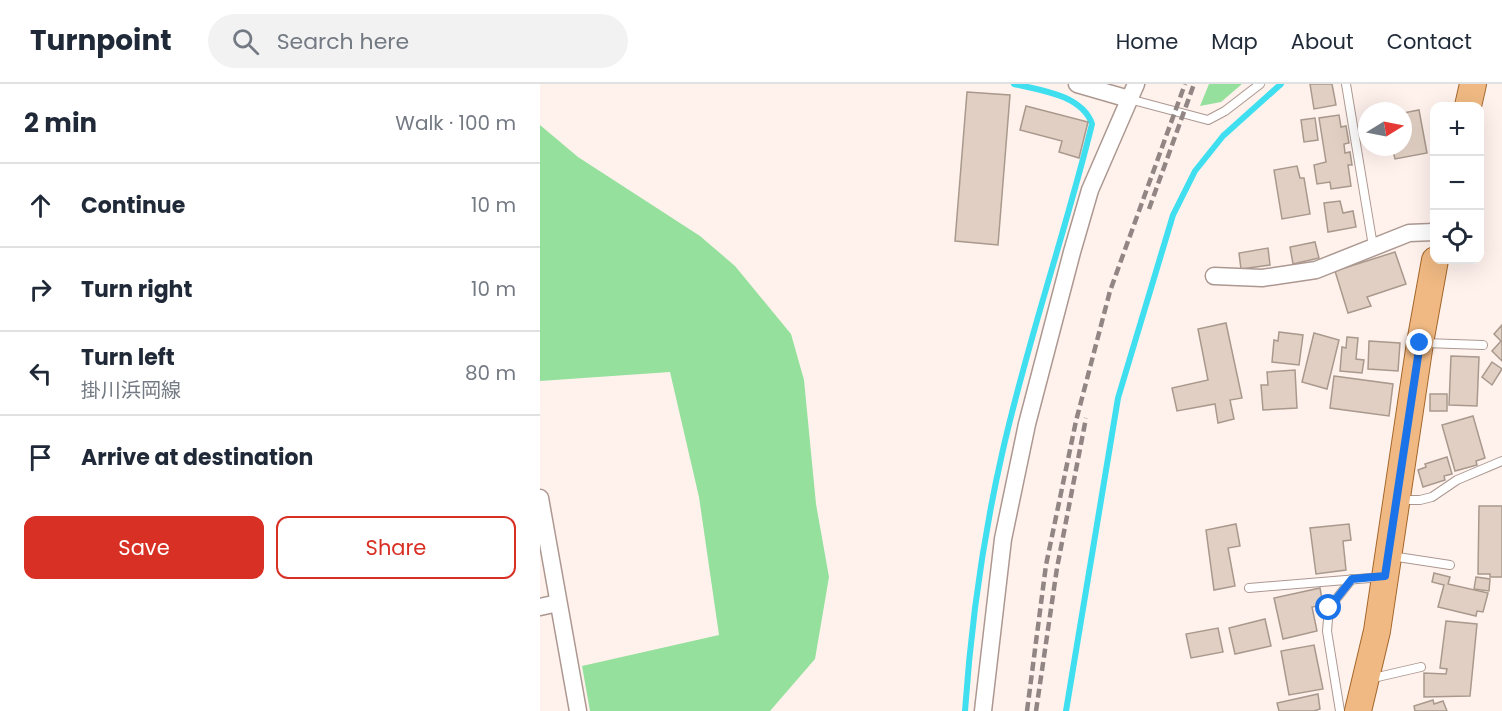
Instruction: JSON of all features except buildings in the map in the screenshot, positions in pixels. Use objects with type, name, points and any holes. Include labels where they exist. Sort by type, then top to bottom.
[{"type":"main road","points":[[1469,102],[1473,84]]},
{"type":"main road","points":[[1358,711],[1377,631],[1420,343],[1434,264]]},
{"type":"street","points":[[983,711],[1003,539],[1027,424],[1090,190],[1132,91],[1077,84]]},
{"type":"street","points":[[1214,276],[1262,278],[1316,270],[1409,233],[1430,232]]},
{"type":"street","points":[[540,498],[578,711]]},
{"type":"street","points":[[540,607],[558,603]]},
{"type":"lane","points":[[1132,91],[1208,120],[1225,111],[1260,84]]},
{"type":"lane","points":[[1346,84],[1373,246]]},
{"type":"lane","points":[[1420,343],[1483,345]]},
{"type":"lane","points":[[1397,500],[1420,500],[1432,497],[1457,480],[1502,461]]},
{"type":"lane","points":[[1249,588],[1352,579],[1386,566],[1450,565]]},
{"type":"lane","points":[[1339,711],[1327,631],[1329,608],[1352,579]]},
{"type":"lane","points":[[1365,680],[1421,667]]},
{"type":"green space","points":[[1209,84],[1242,84],[1221,102],[1200,106]]},
{"type":"green space","points":[[540,125],[578,157],[700,236],[735,266],[791,334],[804,380],[816,504],[829,577],[815,659],[770,711],[590,711],[582,666],[719,635],[699,497],[670,372],[540,381]]},
{"type":"waterway","points":[[965,711],[979,581],[1002,454],[1092,124],[1087,114],[1070,100],[1014,84]]},
{"type":"waterway","points":[[1066,711],[1118,398],[1173,215],[1195,171],[1223,136],[1281,84]]},
{"type":"railway","points":[[1027,711],[1046,565],[1076,421],[1110,291],[1185,84]]},
{"type":"railway","points":[[1149,209],[1194,84]]},
{"type":"railway","points":[[1036,711],[1057,568],[1086,418]]},
{"type":"route","points":[[1329,608],[1352,579],[1385,576],[1420,343]]}]
